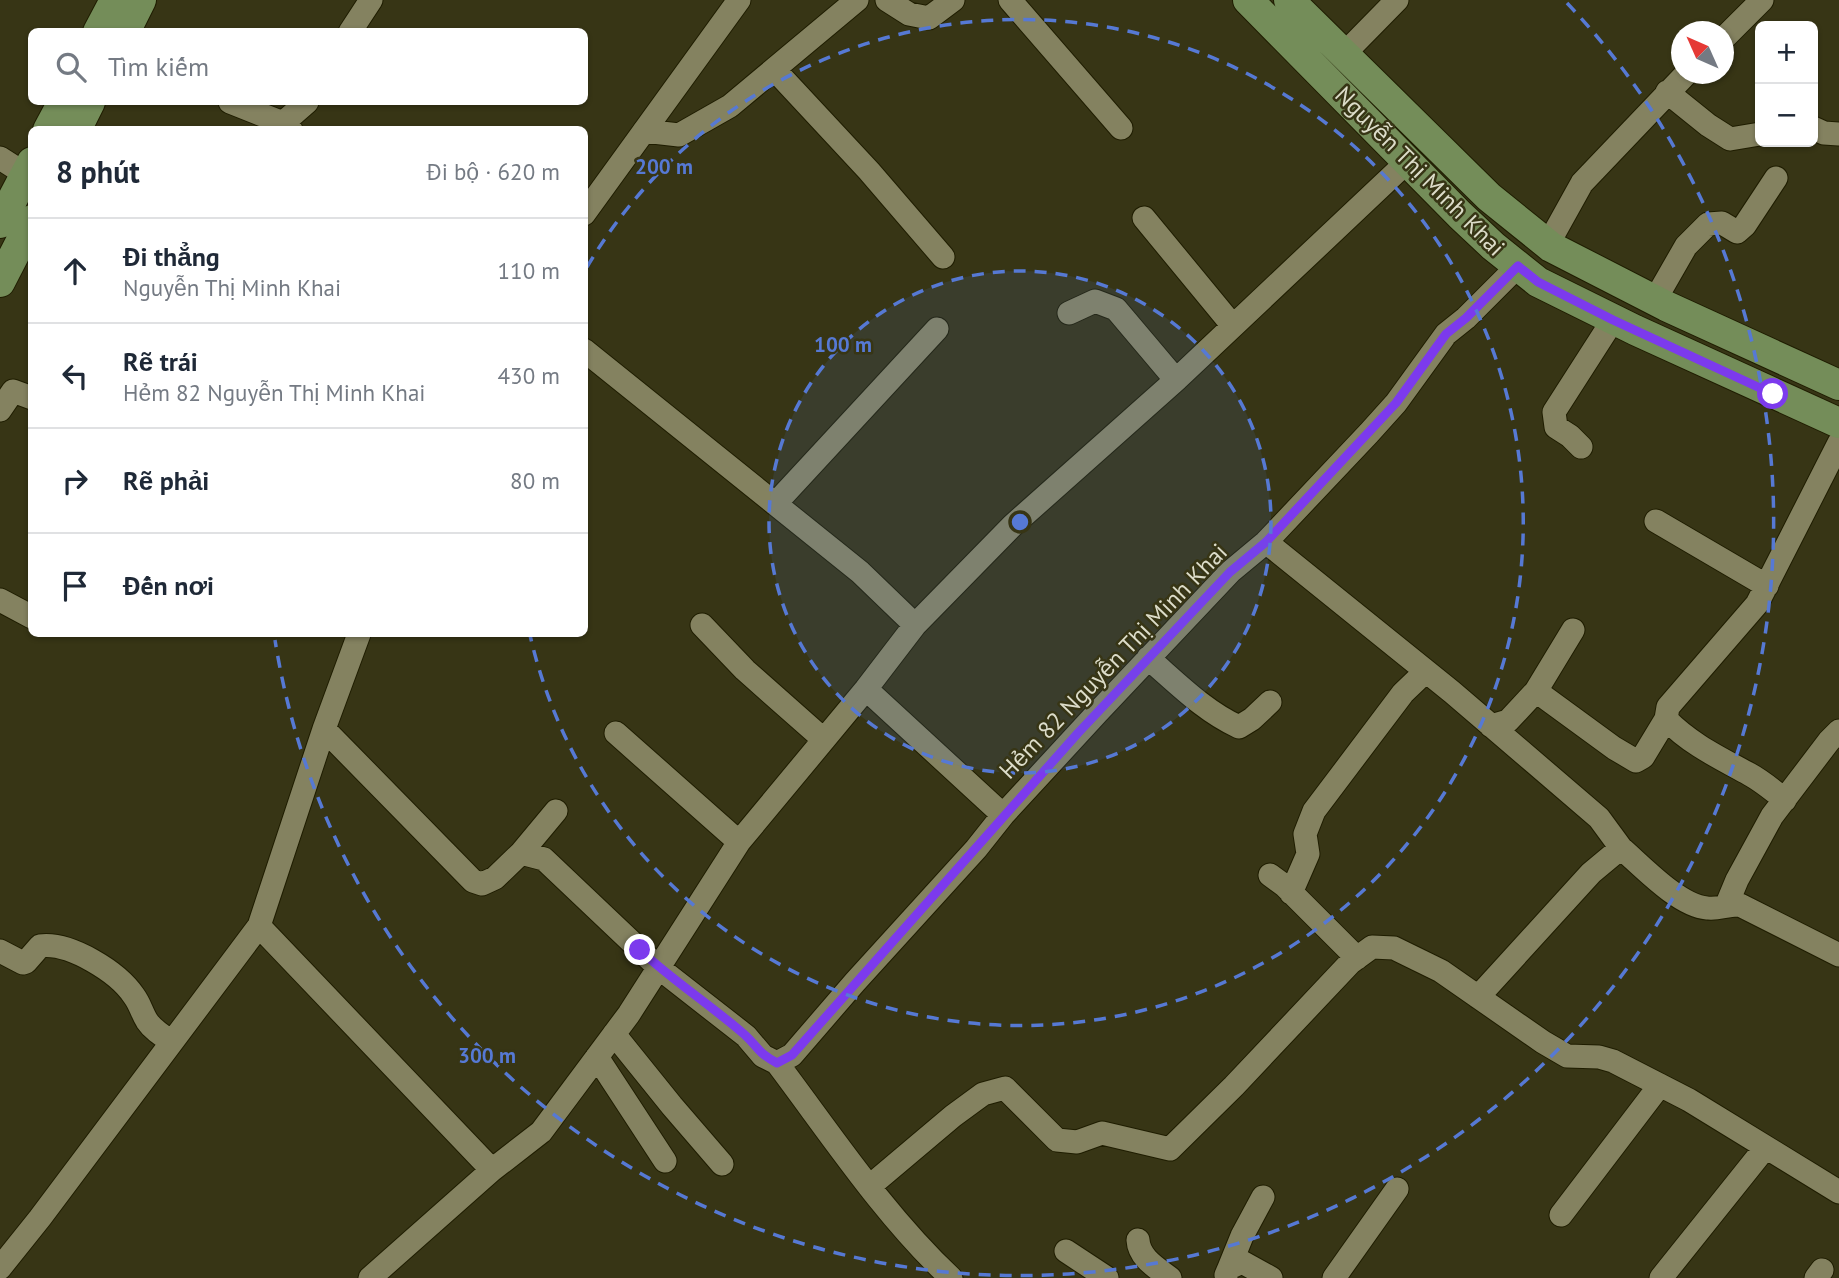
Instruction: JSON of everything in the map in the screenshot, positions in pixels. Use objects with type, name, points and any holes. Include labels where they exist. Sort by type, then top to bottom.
[{"type":"main road","points":[[101,28],[115,0]]},
{"type":"main road","points":[[127,28],[141,0]]},
{"type":"main road","name":"Nguyễn Thị Minh Khai","points":[[1248,0],[1485,238],[1538,282],[1613,320],[1839,423]]},
{"type":"main road","name":"Nguyễn Thị Minh Khai","points":[[1289,0],[1489,197],[1551,247],[1655,300],[1839,385]]},
{"type":"main road","points":[[50,126],[60,105]]},
{"type":"main road","points":[[78,126],[88,105]]},
{"type":"main road","points":[[0,223],[28,168]]},
{"type":"main road","points":[[0,282],[28,228]]},
{"type":"street","points":[[353,28],[371,0]]},
{"type":"street","points":[[588,208],[739,0]]},
{"type":"street","points":[[644,131],[679,135],[730,106],[857,0]]},
{"type":"street","points":[[887,0],[909,14],[929,18],[953,0]]},
{"type":"street","points":[[1010,0],[1121,128]]},
{"type":"street","points":[[1344,54],[1397,0]]},
{"type":"street","points":[[1734,28],[1762,0]]},
{"type":"street","points":[[775,70],[869,171],[943,257]]},
{"type":"street","points":[[1551,247],[1552,237],[1582,183],[1675,84]]},
{"type":"street","points":[[1667,92],[1730,139],[1755,135]]},
{"type":"street","points":[[237,105],[287,126],[304,105]]},
{"type":"street","points":[[1818,130],[1839,134]]},
{"type":"street","points":[[0,158],[28,168]]},
{"type":"street","points":[[370,1278],[492,1170],[541,1132],[614,1034],[739,842],[866,690],[915,625],[1013,525],[1176,380],[1408,161]]},
{"type":"street","points":[[1655,300],[1686,246],[1708,224],[1722,223],[1737,232],[1745,225],[1776,178]]},
{"type":"street","points":[[1144,218],[1233,326]]},
{"type":"street","name":"Hẻm 82 Nguyễn Thị Minh Khai","points":[[777,1063],[792,1055],[976,849],[1003,815],[1149,658],[1230,572],[1266,542],[1396,403],[1446,334],[1466,318],[1518,266]]},
{"type":"street","points":[[1069,313],[1096,301],[1116,309],[1176,380]]},
{"type":"street","points":[[1581,447],[1556,427],[1554,412],[1613,320]]},
{"type":"street","points":[[776,503],[937,329]]},
{"type":"street","points":[[588,353],[860,572],[915,625]]},
{"type":"street","points":[[0,410],[13,391],[28,397]]},
{"type":"street","points":[[1536,691],[1614,748],[1636,761],[1643,757],[1666,719],[1668,706],[1757,604],[1839,443]]},
{"type":"street","points":[[1657,521],[1767,586]]},
{"type":"street","points":[[1266,542],[1426,671],[1599,818],[1620,848],[1681,898],[1710,909],[1727,904],[1740,905],[1839,955]]},
{"type":"street","points":[[0,600],[28,615]]},
{"type":"street","points":[[702,625],[745,670],[823,739]]},
{"type":"street","points":[[1491,726],[1508,721],[1536,691],[1573,630]]},
{"type":"street","points":[[0,1268],[259,926],[324,729],[358,637]]},
{"type":"street","points":[[1149,658],[1213,712],[1239,727],[1270,702]]},
{"type":"street","points":[[1291,892],[1308,854],[1305,834],[1314,811],[1403,693],[1426,671]]},
{"type":"street","points":[[866,690],[1003,815]]},
{"type":"street","points":[[1666,719],[1716,758],[1752,776],[1785,800]]},
{"type":"street","points":[[324,729],[473,881],[482,884],[495,878],[521,853],[556,811]]},
{"type":"street","points":[[1727,904],[1772,816],[1839,731]]},
{"type":"street","points":[[616,733],[739,842]]},
{"type":"street","points":[[1478,997],[1591,873],[1620,848]]},
{"type":"street","points":[[521,853],[544,859],[659,968],[747,1036],[763,1056],[777,1063],[870,1186],[926,1255],[951,1278]]},
{"type":"street","points":[[1270,875],[1291,892],[1357,958]]},
{"type":"street","points":[[259,926],[492,1170]]},
{"type":"street","points":[[0,951],[23,963],[40,946],[63,948],[80,954],[120,980],[135,997],[152,1027],[172,1042]]},
{"type":"street","points":[[870,1186],[953,1115],[983,1094],[1005,1088],[1057,1140],[1077,1142],[1102,1133],[1170,1149],[1357,958],[1372,947],[1394,948],[1441,971],[1567,1056],[1598,1057],[1613,1061],[1689,1100],[1839,1192]]},
{"type":"street","points":[[614,1034],[722,1164]]},
{"type":"street","points":[[597,1057],[665,1161]]},
{"type":"street","points":[[1561,1215],[1660,1085]]},
{"type":"street","points":[[1661,1278],[1765,1148]]},
{"type":"street","points":[[1334,1278],[1397,1189]]},
{"type":"street","points":[[1227,1273],[1263,1196]]},
{"type":"street","points":[[1138,1240],[1144,1257],[1170,1278]]},
{"type":"street","points":[[1066,1251],[1107,1278]]},
{"type":"street","points":[[1227,1273],[1242,1262],[1271,1278]]},
{"type":"route","points":[[640,950],[659,968],[747,1036],[763,1056],[777,1063],[792,1055],[1078,733],[1230,572],[1266,542],[1369,433],[1396,403],[1426,358],[1446,334],[1484,301],[1518,266],[1538,282],[1613,320],[1773,394]]}]
